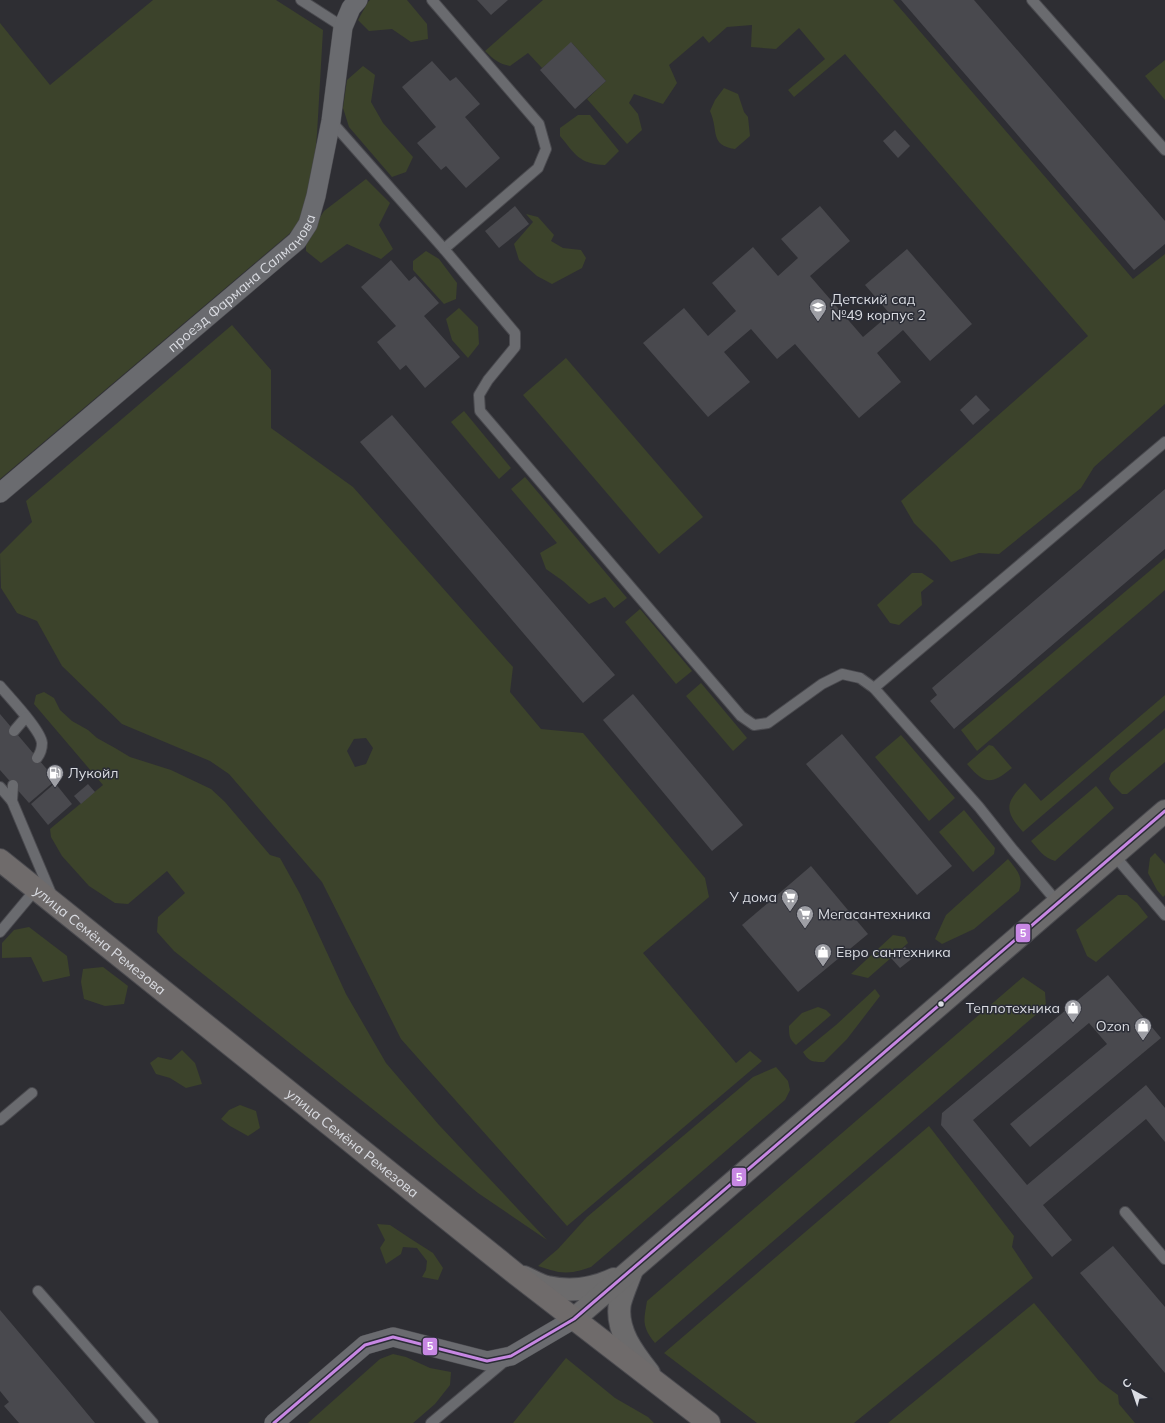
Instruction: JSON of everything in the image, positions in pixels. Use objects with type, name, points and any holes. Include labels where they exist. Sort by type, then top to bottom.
[{"type":"main road","points":[[574,1319],[1165,811]]},
{"type":"main road","name":"улица Семёна Ремезова","points":[[0,860],[516,1274],[709,1423]]},
{"type":"main road","points":[[516,1274],[547,1287],[584,1289],[604,1284],[633,1269]]},
{"type":"main road","points":[[633,1269],[620,1304],[621,1327],[630,1348],[659,1385]]},
{"type":"street","name":"проезд Фармана Салманова","points":[[0,493],[297,241],[308,224],[316,196],[331,121],[343,27],[351,8],[358,0]]},
{"type":"street","points":[[274,1423],[365,1345],[393,1337],[487,1361],[511,1356],[574,1319]]},
{"type":"lane","points":[[301,0],[343,27]]},
{"type":"lane","points":[[432,0],[539,124],[546,149],[538,168],[444,249]]},
{"type":"lane","points":[[1032,0],[1165,150]]},
{"type":"lane","points":[[331,121],[444,249],[515,333],[515,347],[488,380],[479,395],[480,411],[741,716],[754,725],[768,723],[822,684],[842,674],[860,678],[874,688],[979,807],[1058,903]]},
{"type":"lane","points":[[874,688],[1165,442]]},
{"type":"lane","points":[[0,686],[37,732],[42,742],[41,752],[37,758]]},
{"type":"lane","points":[[14,730],[26,717]]},
{"type":"lane","points":[[12,801],[13,785]]},
{"type":"lane","points":[[0,787],[12,801],[55,904]]},
{"type":"lane","points":[[1114,855],[1165,915]]},
{"type":"lane","points":[[0,932],[36,889]]},
{"type":"lane","points":[[0,1120],[32,1093]]},
{"type":"lane","points":[[1125,1212],[1165,1259]]},
{"type":"lane","points":[[38,1291],[153,1423]]},
{"type":"lane","points":[[431,1423],[511,1356]]},
{"type":"green space","points":[[153,0],[276,0],[323,30],[317,134],[312,187],[301,221],[289,234],[0,479],[0,23],[50,85]]},
{"type":"green space","points":[[370,0],[407,0],[427,24],[428,39],[411,42],[392,29],[369,31],[358,20]]},
{"type":"green space","points":[[543,0],[893,0],[1133,279],[1165,254],[1165,404],[1094,467],[1081,488],[999,554],[979,553],[951,562],[914,523],[901,501],[1088,336],[845,54],[794,97],[788,90],[825,59],[799,28],[776,49],[751,47],[752,25],[727,27],[709,43],[703,36],[669,65],[677,83],[663,104],[634,94],[629,103],[638,114],[642,130],[627,144],[587,99],[606,81],[572,43],[542,68],[528,53],[510,66],[496,61],[485,51]]},
{"type":"green space","points":[[1165,60],[1165,100],[1145,76]]},
{"type":"green space","points":[[363,66],[375,75],[371,102],[383,123],[413,157],[406,172],[392,177],[349,127],[343,108],[347,80]]},
{"type":"green space","points":[[724,88],[738,94],[744,112],[748,117],[750,136],[735,149],[721,144],[718,140],[710,111],[715,100]]},
{"type":"green space","points":[[578,115],[590,115],[619,151],[605,165],[589,163],[578,157],[560,136],[560,128]]},
{"type":"green space","points":[[366,179],[390,203],[379,225],[393,249],[381,259],[347,244],[321,263],[306,251],[306,240],[324,211]]},
{"type":"green space","points":[[526,214],[538,217],[554,235],[551,241],[563,248],[581,250],[586,258],[582,268],[552,284],[537,276],[519,260],[514,244],[533,222]]},
{"type":"green space","points":[[426,251],[439,259],[457,283],[456,299],[444,304],[413,270],[413,261]]},
{"type":"green space","points":[[459,308],[478,327],[479,344],[468,358],[452,340],[446,319]]},
{"type":"green space","points":[[232,325],[271,370],[271,428],[353,487],[513,667],[510,692],[541,729],[583,733],[705,878],[709,897],[643,953],[736,1063],[750,1051],[762,1061],[567,1226],[401,1039],[322,882],[229,774],[210,761],[122,724],[62,666],[37,621],[17,613],[1,588],[0,554],[32,522],[26,501]],"holes":[[[366,738],[373,748],[366,764],[355,767],[347,751],[354,739]]]},
{"type":"green space","points":[[566,358],[703,517],[659,554],[523,395]]},
{"type":"green space","points":[[464,411],[511,468],[499,479],[451,422]]},
{"type":"green space","points":[[525,477],[627,598],[614,608],[605,597],[589,604],[563,581],[546,569],[540,553],[557,543],[511,489]]},
{"type":"green space","points":[[1165,558],[1165,590],[977,751],[961,730]]},
{"type":"green space","points":[[912,573],[922,573],[934,581],[921,592],[922,605],[899,625],[890,623],[877,605]]},
{"type":"green space","points":[[640,609],[692,671],[676,684],[625,622]]},
{"type":"green space","points":[[701,683],[747,738],[733,751],[686,696]]},
{"type":"green space","points":[[44,692],[54,698],[60,710],[72,721],[88,730],[97,738],[130,757],[171,770],[211,789],[225,802],[270,855],[280,858],[300,894],[346,994],[386,1063],[439,1125],[547,1240],[478,1193],[174,951],[157,932],[158,917],[185,893],[167,871],[128,904],[115,903],[89,886],[62,856],[51,837],[50,829],[103,785],[34,704],[36,695]]},
{"type":"green space","points":[[1165,695],[1165,710],[1023,832],[1012,818],[1009,807],[1018,790],[1025,783],[1041,801]]},
{"type":"green space","points":[[1165,728],[1165,762],[1127,794],[1122,794],[1109,779],[1111,773]]},
{"type":"green space","points":[[901,735],[955,798],[929,821],[875,757]]},
{"type":"green space","points":[[989,745],[993,746],[1012,768],[999,778],[993,780],[984,779],[979,776],[967,764]]},
{"type":"green space","points":[[1096,786],[1114,808],[1055,861],[1051,860],[1031,841]]},
{"type":"green space","points":[[964,810],[995,848],[994,854],[973,872],[939,832]]},
{"type":"green space","points":[[1155,853],[1165,864],[1165,895],[1163,897],[1157,890],[1148,873],[1150,858]]},
{"type":"green space","points":[[1008,859],[1019,874],[1021,882],[1019,891],[974,929],[942,944],[935,939],[946,915]]},
{"type":"green space","points":[[1118,895],[1127,895],[1137,903],[1148,917],[1096,962],[1087,956],[1076,930]]},
{"type":"green space","points":[[29,927],[67,956],[70,976],[43,982],[31,957],[2,958],[2,943],[14,930]]},
{"type":"green space","points":[[893,935],[905,937],[908,943],[868,978],[851,974]]},
{"type":"green space","points":[[103,967],[128,986],[124,1004],[105,1006],[84,999],[81,982],[83,969]]},
{"type":"green space","points":[[1023,977],[1045,992],[1046,1006],[655,1343],[647,1332],[645,1323],[647,1301]]},
{"type":"green space","points":[[875,989],[880,996],[847,1039],[824,1062],[809,1060],[803,1052],[836,1025]]},
{"type":"green space","points":[[818,1007],[826,1010],[831,1015],[796,1045],[790,1037],[789,1026],[802,1013]]},
{"type":"green space","points":[[182,1050],[195,1063],[202,1084],[186,1088],[170,1078],[156,1074],[150,1063],[158,1057],[171,1060]]},
{"type":"green space","points":[[776,1067],[788,1081],[790,1090],[785,1100],[591,1267],[570,1272],[559,1272],[538,1266],[558,1249],[587,1217],[753,1077]]},
{"type":"green space","points":[[240,1105],[256,1111],[260,1128],[248,1136],[221,1119],[229,1110]]},
{"type":"green space","points":[[929,1126],[1014,1236],[1012,1247],[1033,1278],[854,1423],[757,1423],[664,1353]]},
{"type":"green space","points":[[377,1224],[390,1225],[433,1253],[443,1268],[438,1280],[422,1277],[426,1270],[427,1261],[417,1248],[403,1247],[401,1254],[386,1264],[380,1248],[385,1240]]},
{"type":"green space","points":[[1034,1303],[1099,1381],[1118,1395],[1119,1404],[1135,1423],[888,1423]]},
{"type":"green space","points":[[393,1354],[406,1357],[430,1368],[451,1372],[450,1385],[435,1404],[413,1423],[308,1423],[380,1359]]},
{"type":"green space","points":[[566,1358],[615,1398],[648,1417],[654,1423],[513,1423]]},
{"type":"building","points":[[477,0],[508,0],[491,15]]},
{"type":"building","points":[[901,0],[974,0],[1165,221],[1165,244],[1134,270]]},
{"type":"building","points":[[571,42],[606,81],[575,109],[540,70]]},
{"type":"building","points":[[432,61],[450,81],[456,77],[480,104],[465,117],[500,158],[466,188],[446,166],[441,170],[417,143],[436,127],[402,87]]},
{"type":"building","points":[[895,130],[910,146],[898,158],[883,141]]},
{"type":"building","points":[[515,206],[529,224],[499,248],[485,231]]},
{"type":"building","points":[[820,206],[850,241],[810,276],[863,337],[890,314],[865,285],[907,249],[972,324],[930,361],[903,330],[877,353],[901,382],[859,418],[795,344],[777,359],[751,329],[724,352],[750,382],[708,417],[643,343],[684,308],[708,336],[736,311],[712,283],[753,247],[778,276],[798,258],[781,239]]},
{"type":"building","points":[[391,260],[409,281],[415,276],[439,303],[424,316],[460,357],[425,388],[406,365],[400,370],[377,342],[396,326],[361,287]]},
{"type":"building","points":[[976,395],[990,410],[973,425],[960,410]]},
{"type":"building","points":[[392,415],[615,675],[583,703],[360,442]]},
{"type":"building","points":[[1165,489],[1165,549],[954,729],[930,701],[937,695],[932,688]]},
{"type":"building","points":[[633,694],[743,825],[712,851],[603,720]]},
{"type":"building","points":[[0,714],[56,780],[29,803],[0,770]]},
{"type":"building","points":[[842,734],[952,866],[917,895],[806,764]]},
{"type":"building","points":[[55,783],[72,804],[48,825],[31,804]]},
{"type":"building","points":[[88,784],[95,792],[81,804],[74,796]]},
{"type":"building","name":"Мегасантехника","points":[[811,866],[868,934],[798,992],[742,925]]},
{"type":"building","points":[[905,947],[914,957],[900,968],[891,958]]},
{"type":"building","points":[[1108,975],[1161,1038],[1030,1147],[1010,1124],[1107,1044],[1089,1023],[973,1120],[1027,1185],[1146,1085],[1165,1108],[1165,1142],[1146,1119],[1043,1205],[1072,1240],[1052,1257],[941,1125],[942,1113]]},
{"type":"building","points":[[1113,1246],[1165,1307],[1165,1373],[1080,1273]]},
{"type":"building","points":[[0,1310],[95,1423],[19,1423],[4,1406],[9,1402],[0,1391]]},
{"type":"transit line","name":"5","points":[[274,1423],[365,1345],[393,1337],[487,1361],[511,1356],[574,1319],[1165,811]]},
{"type":"place","name":"Детский сад №49 корпус 2","points":[[818,322]]},
{"type":"place","name":"Лукойл","points":[[55,788]]},
{"type":"place","name":"У дома","points":[[790,912]]},
{"type":"place","name":"Мегасантехника","points":[[805,929]]},
{"type":"place","name":"Евро сантехника","points":[[823,967]]},
{"type":"place","name":"Теплотехника","points":[[1073,1023]]},
{"type":"place","name":"Ozon","points":[[1143,1041]]}]
